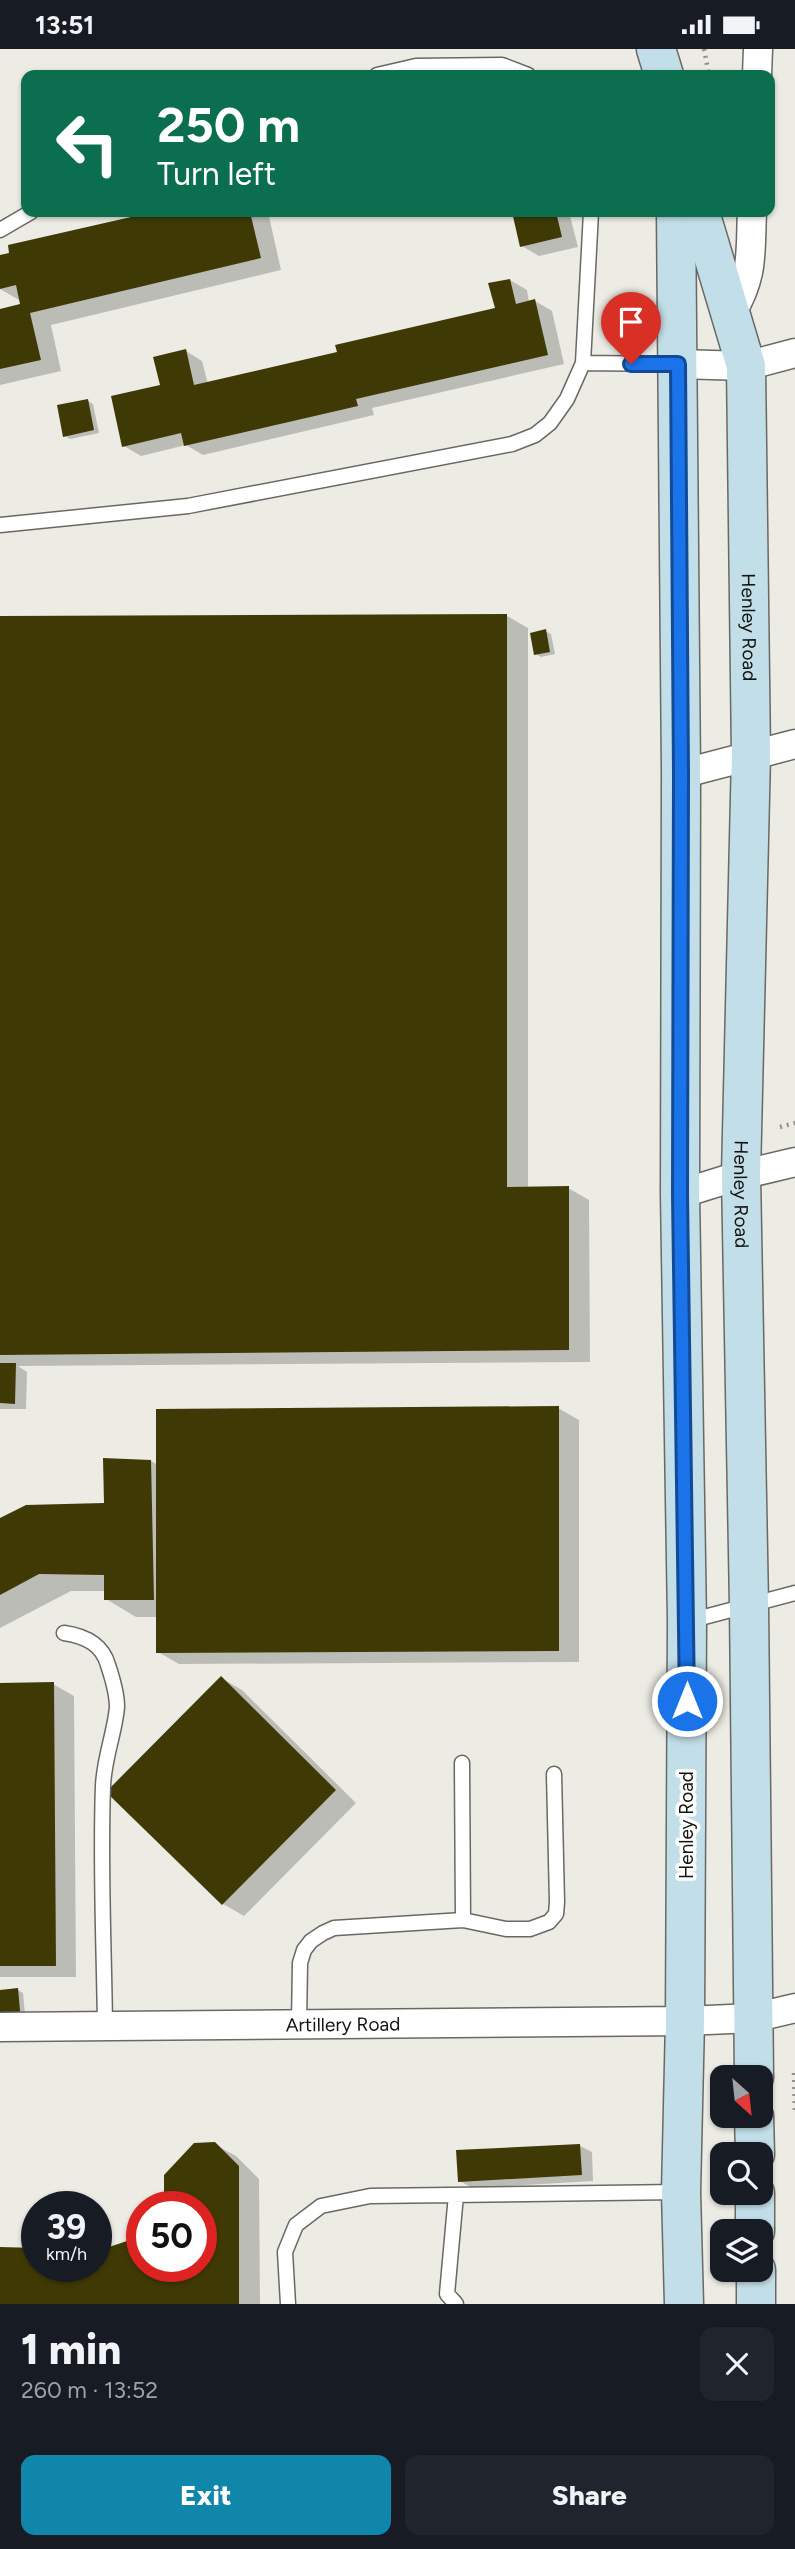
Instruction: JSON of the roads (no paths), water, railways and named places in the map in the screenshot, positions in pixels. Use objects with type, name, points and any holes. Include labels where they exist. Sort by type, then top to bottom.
[{"type":"main road","points":[[656,49],[662,70]]},
{"type":"main road","name":"Henley Road","points":[[676,217],[681,774],[680,1194],[687,1621],[685,2021],[681,2192],[684,2304]]},
{"type":"main road","name":"Henley Road","points":[[702,217],[746,366],[751,755],[740,1175],[750,1605],[754,2065]]},
{"type":"main road","points":[[756,2282],[756,2304]]},
{"type":"street","points":[[757,70],[758,49]]},
{"type":"street","points":[[731,314],[741,296],[751,263],[752,217]]},
{"type":"street","points":[[678,364],[746,366],[795,353]]},
{"type":"street","points":[[681,774],[795,744]]},
{"type":"street","points":[[680,1194],[740,1175],[795,1162]]},
{"type":"street","name":"Artillery Road","points":[[0,2027],[685,2021],[753,2018],[795,2008]]},
{"type":"lane","points":[[399,70],[416,66],[502,65],[515,70]]},
{"type":"lane","points":[[0,230],[22,217]]},
{"type":"lane","points":[[0,525],[188,506],[512,444],[535,435],[550,423],[566,399],[583,363],[591,217]]},
{"type":"lane","points":[[583,363],[678,364]]},
{"type":"lane","points":[[687,1621],[795,1593]]},
{"type":"lane","points":[[64,1633],[80,1635],[103,1653],[117,1706],[104,1765],[105,2026]]},
{"type":"lane","points":[[462,1763],[463,1920]]},
{"type":"lane","points":[[299,2024],[300,1963],[304,1950],[311,1941],[334,1928],[463,1920],[506,1929],[530,1929],[550,1922],[556,1914],[554,1774]]},
{"type":"lane","points":[[288,2304],[285,2252],[296,2225],[321,2206],[370,2196],[681,2192]]},
{"type":"lane","points":[[456,2195],[447,2294],[456,2304]]}]
